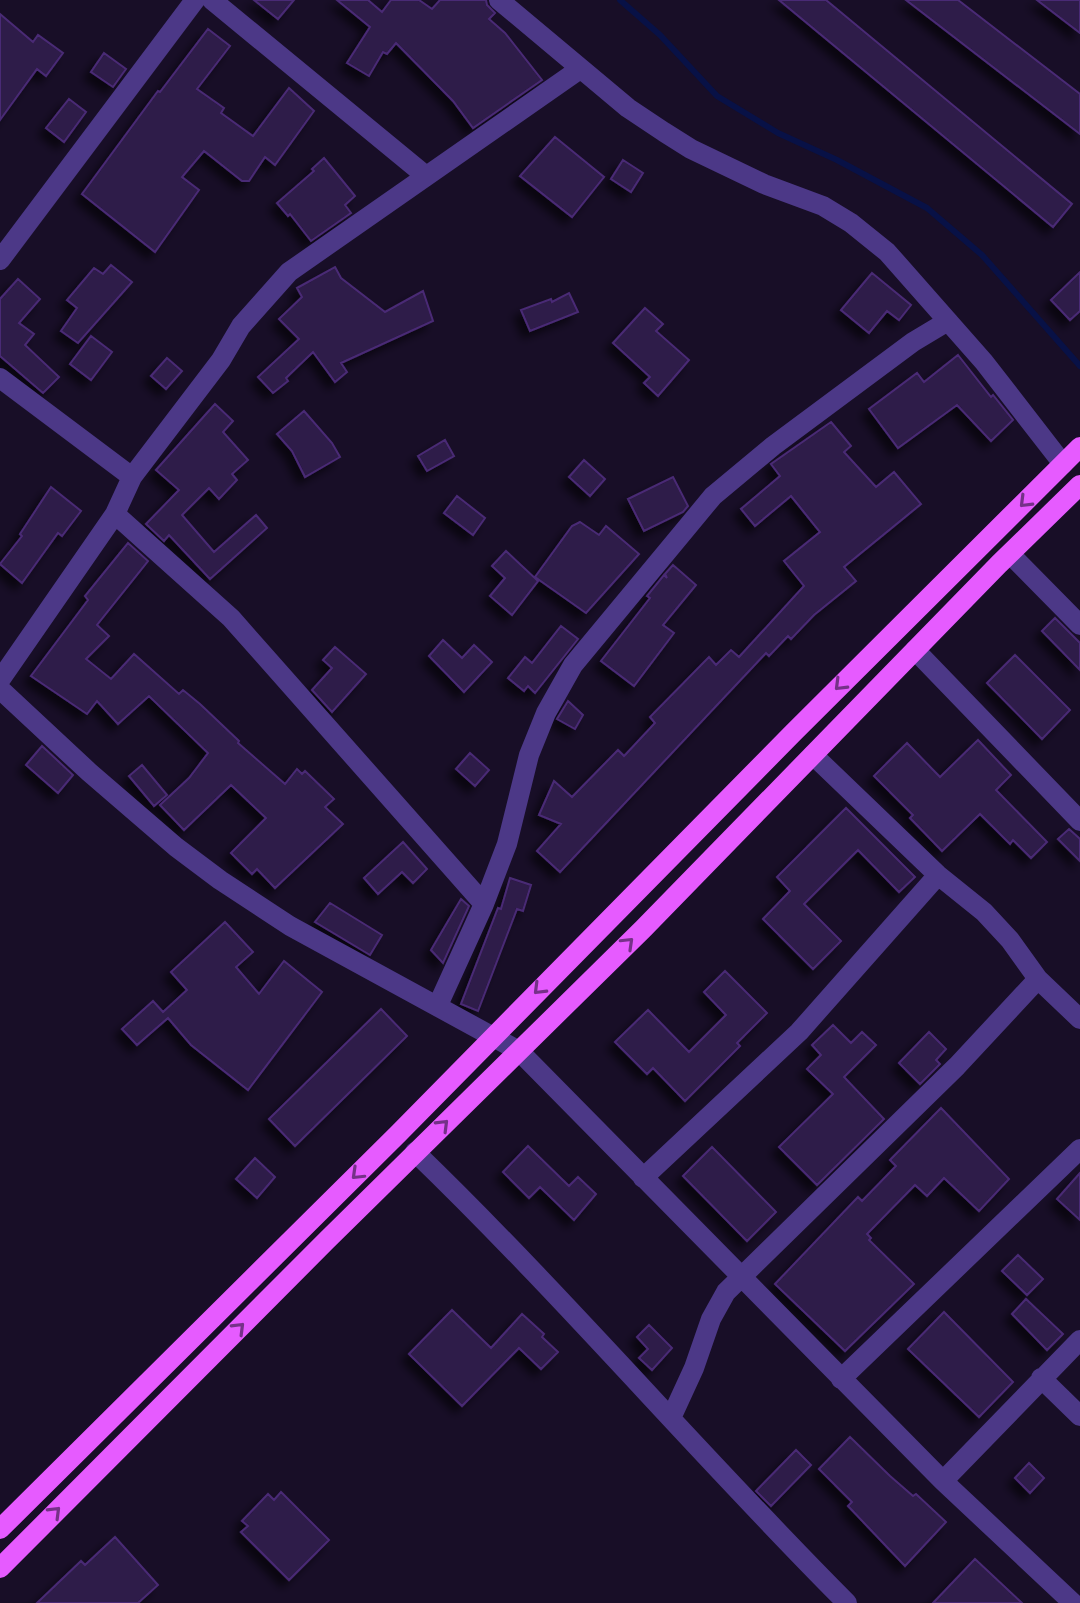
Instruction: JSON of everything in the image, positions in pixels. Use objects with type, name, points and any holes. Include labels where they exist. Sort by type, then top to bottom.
[{"type":"main road","points":[[0,1529],[1080,447]]},
{"type":"main road","points":[[0,1568],[415,1152],[643,929],[1080,485]]},
{"type":"street","points":[[0,260],[195,0]]},
{"type":"street","points":[[212,0],[426,176]]},
{"type":"street","points":[[499,0],[628,108],[691,149],[764,184],[823,206],[851,223],[887,252],[984,362],[1063,464]]},
{"type":"street","points":[[0,680],[115,514],[132,477],[221,360],[241,326],[289,272],[580,69]]},
{"type":"street","points":[[438,1005],[484,904],[507,844],[529,755],[546,713],[573,665],[713,496],[773,446],[913,342],[948,321]]},
{"type":"street","points":[[0,378],[132,477]]},
{"type":"street","points":[[115,514],[231,618],[484,904]]},
{"type":"street","points":[[1010,554],[1080,625]]},
{"type":"street","points":[[915,650],[1080,821]]},
{"type":"street","points":[[0,689],[89,772],[176,847],[220,880],[326,947],[519,1051],[943,1481],[1073,1603]]},
{"type":"street","points":[[813,755],[938,875],[984,912],[1010,940],[1038,979],[1080,1019]]},
{"type":"street","points":[[643,1178],[799,1032],[938,875]]},
{"type":"street","points":[[671,1418],[694,1368],[711,1319],[726,1292],[957,1066],[1038,979]]},
{"type":"street","points":[[841,1379],[1080,1149]]},
{"type":"street","points":[[415,1152],[489,1223],[718,1471],[847,1603]]},
{"type":"street","points":[[943,1481],[1080,1340]]},
{"type":"street","points":[[1041,1378],[1080,1416]]},
{"type":"building","points":[[254,0],[294,0],[278,19]]},
{"type":"building","points":[[337,0],[368,0],[382,12],[391,0],[419,0],[432,9],[440,0],[486,0],[495,13],[489,19],[505,33],[542,80],[473,128],[453,101],[396,43],[387,54],[383,52],[369,76],[347,63],[370,27]]},
{"type":"building","points":[[779,0],[826,0],[1072,204],[1053,227]]},
{"type":"building","points":[[906,0],[958,0],[1080,94],[1080,134]]},
{"type":"building","points":[[1037,0],[1080,0],[1080,33]]},
{"type":"building","points":[[0,14],[33,42],[38,35],[63,53],[46,76],[37,69],[0,120]]},
{"type":"building","points":[[208,29],[230,46],[197,89],[224,108],[221,113],[253,136],[289,88],[314,111],[275,165],[265,157],[249,181],[242,181],[204,151],[182,177],[199,190],[155,252],[82,194]]},
{"type":"building","points":[[104,53],[126,69],[113,87],[91,72]]},
{"type":"building","points":[[69,99],[86,112],[64,142],[46,128]]},
{"type":"building","points":[[555,137],[604,177],[572,217],[520,176]]},
{"type":"building","points":[[324,158],[355,196],[345,205],[351,213],[311,241],[277,203],[314,171],[312,169]]},
{"type":"building","points":[[623,160],[643,173],[631,192],[611,179]]},
{"type":"building","points":[[111,265],[132,282],[78,343],[61,331],[77,308],[67,300],[94,268],[103,274]]},
{"type":"building","points":[[335,267],[341,278],[385,312],[423,291],[433,321],[341,363],[347,372],[335,382],[313,352],[273,393],[258,377],[299,339],[279,319],[302,297],[297,288]]},
{"type":"building","points":[[1080,272],[1080,311],[1070,320],[1051,300]]},
{"type":"building","points":[[872,273],[911,305],[899,320],[887,311],[869,333],[841,310]]},
{"type":"building","points":[[18,279],[40,299],[19,323],[34,334],[25,345],[59,377],[43,393],[0,356],[0,299]]},
{"type":"building","points":[[569,293],[578,312],[530,331],[521,310],[551,299],[552,302]]},
{"type":"building","points":[[645,308],[663,324],[656,331],[689,360],[658,396],[644,383],[650,377],[613,343]]},
{"type":"building","points":[[91,336],[112,352],[91,380],[70,364]]},
{"type":"building","points":[[958,355],[1013,420],[991,441],[957,405],[898,448],[869,409],[917,373],[924,382]]},
{"type":"building","points":[[167,358],[182,371],[166,389],[151,376]]},
{"type":"building","points":[[215,404],[233,421],[223,432],[248,460],[232,474],[237,480],[219,499],[209,488],[182,515],[214,552],[256,515],[267,528],[210,579],[169,535],[164,541],[146,524],[179,490],[156,470]]},
{"type":"building","points":[[304,411],[340,457],[305,477],[292,451],[277,434]]},
{"type":"building","points":[[831,422],[851,446],[844,452],[876,487],[894,472],[921,504],[844,567],[856,581],[814,615],[791,639],[788,636],[769,656],[766,653],[560,872],[537,851],[561,824],[539,815],[554,781],[572,797],[618,750],[624,756],[626,754],[655,723],[650,717],[709,657],[716,665],[731,650],[739,657],[804,586],[784,561],[820,532],[791,496],[755,526],[741,509],[780,476],[771,464]]},
{"type":"building","points":[[445,440],[454,456],[427,471],[418,456]]},
{"type":"building","points":[[584,460],[605,479],[590,496],[569,477]]},
{"type":"building","points":[[673,477],[688,506],[683,512],[644,531],[628,499]]},
{"type":"building","points":[[51,487],[81,511],[62,536],[58,533],[22,583],[0,564],[22,536],[20,534]]},
{"type":"building","points":[[457,496],[485,518],[473,535],[444,513]]},
{"type":"building","points":[[580,522],[599,535],[606,526],[639,554],[586,613],[535,577],[572,526]]},
{"type":"building","points":[[128,543],[148,561],[97,625],[109,636],[86,659],[111,679],[134,654],[179,694],[183,690],[200,704],[285,784],[297,769],[302,774],[305,771],[334,799],[325,807],[343,824],[275,888],[257,869],[252,874],[231,853],[266,818],[231,785],[184,830],[160,805],[189,778],[208,753],[149,696],[118,724],[97,701],[87,714],[31,676],[88,600],[85,596]]},
{"type":"building","points":[[506,551],[538,581],[512,615],[490,596],[505,578],[492,566]]},
{"type":"building","points":[[673,565],[696,585],[663,625],[674,633],[634,686],[601,661],[650,598],[647,596],[664,575],[667,578],[665,574]]},
{"type":"building","points":[[1055,618],[1080,643],[1080,670],[1042,631]]},
{"type":"building","points":[[561,626],[578,639],[535,693],[528,686],[524,691],[508,678],[525,657],[532,663]]},
{"type":"building","points":[[443,640],[462,658],[474,645],[492,662],[464,692],[429,656]]},
{"type":"building","points":[[335,647],[366,674],[332,712],[312,690],[332,668],[323,660]]},
{"type":"building","points":[[1015,655],[1070,710],[1042,739],[987,683]]},
{"type":"building","points":[[568,701],[583,715],[575,729],[557,719]]},
{"type":"building","points":[[978,740],[1011,775],[996,790],[1047,842],[1031,858],[1013,840],[1010,844],[980,814],[942,851],[910,818],[913,815],[874,776],[907,743],[940,777]]},
{"type":"building","points":[[42,746],[73,775],[58,793],[26,765]]},
{"type":"building","points":[[470,753],[489,770],[475,786],[456,769]]},
{"type":"building","points":[[142,765],[167,795],[154,806],[129,776]]},
{"type":"building","points":[[846,808],[915,877],[899,892],[858,850],[804,904],[841,941],[813,969],[763,919],[790,891],[777,877]]},
{"type":"building","points":[[1069,829],[1080,839],[1080,861],[1058,839]]},
{"type":"building","points":[[403,842],[427,869],[413,883],[402,872],[378,894],[364,878]]},
{"type":"building","points":[[510,878],[531,885],[523,911],[517,909],[478,1011],[461,1004],[498,908],[501,909]]},
{"type":"building","points":[[461,899],[469,906],[443,963],[431,950]]},
{"type":"building","points":[[330,903],[382,935],[370,955],[315,922]]},
{"type":"building","points":[[225,922],[253,952],[236,967],[259,994],[284,961],[322,992],[248,1090],[191,1045],[168,1018],[137,1045],[122,1029],[153,1001],[163,1012],[187,990],[171,972]]},
{"type":"building","points":[[725,971],[767,1013],[737,1043],[740,1046],[685,1101],[653,1068],[647,1074],[615,1042],[648,1010],[689,1052],[726,1015],[704,992]]},
{"type":"building","points":[[381,1009],[407,1036],[295,1146],[269,1119]]},
{"type":"building","points":[[833,1025],[851,1043],[862,1032],[876,1045],[844,1077],[884,1119],[817,1185],[779,1147],[833,1094],[807,1069],[821,1055],[812,1045]]},
{"type":"building","points":[[929,1032],[946,1049],[936,1060],[940,1064],[920,1084],[899,1063]]},
{"type":"building","points":[[941,1108],[1009,1179],[979,1211],[944,1178],[927,1196],[915,1185],[867,1234],[871,1238],[869,1240],[914,1284],[845,1351],[775,1284],[858,1197],[862,1201],[896,1166],[890,1160]]},
{"type":"building","points":[[528,1146],[569,1186],[578,1177],[596,1194],[574,1220],[540,1187],[529,1198],[503,1172]]},
{"type":"building","points":[[712,1147],[776,1212],[747,1241],[683,1176]]},
{"type":"building","points":[[255,1158],[275,1177],[257,1198],[236,1179]]},
{"type":"building","points":[[1080,1173],[1080,1220],[1057,1199]]},
{"type":"building","points":[[1018,1255],[1043,1279],[1027,1295],[1002,1271]]},
{"type":"building","points":[[1026,1299],[1063,1334],[1047,1350],[1012,1314]]},
{"type":"building","points":[[452,1310],[491,1348],[522,1314],[558,1352],[541,1369],[519,1348],[462,1406],[409,1354]]},
{"type":"building","points":[[944,1312],[1013,1382],[979,1417],[908,1349]]},
{"type":"building","points":[[649,1325],[672,1348],[652,1370],[639,1358],[648,1349],[637,1337]]},
{"type":"building","points":[[850,1437],[890,1476],[913,1496],[916,1494],[946,1522],[905,1566],[848,1506],[852,1502],[819,1469]]},
{"type":"building","points":[[796,1450],[811,1465],[771,1506],[756,1491]]},
{"type":"building","points":[[1029,1463],[1044,1478],[1030,1493],[1015,1478]]},
{"type":"building","points":[[281,1492],[329,1540],[289,1580],[241,1532],[248,1526],[242,1521],[268,1494],[274,1500]]},
{"type":"building","points":[[115,1537],[158,1585],[138,1603],[37,1603],[81,1561],[85,1565]]},
{"type":"building","points":[[975,1559],[1022,1603],[933,1603]]},
{"type":"waterway","points":[[620,0],[660,35],[717,96],[778,133],[837,160],[927,208],[982,255],[1080,366]]}]
